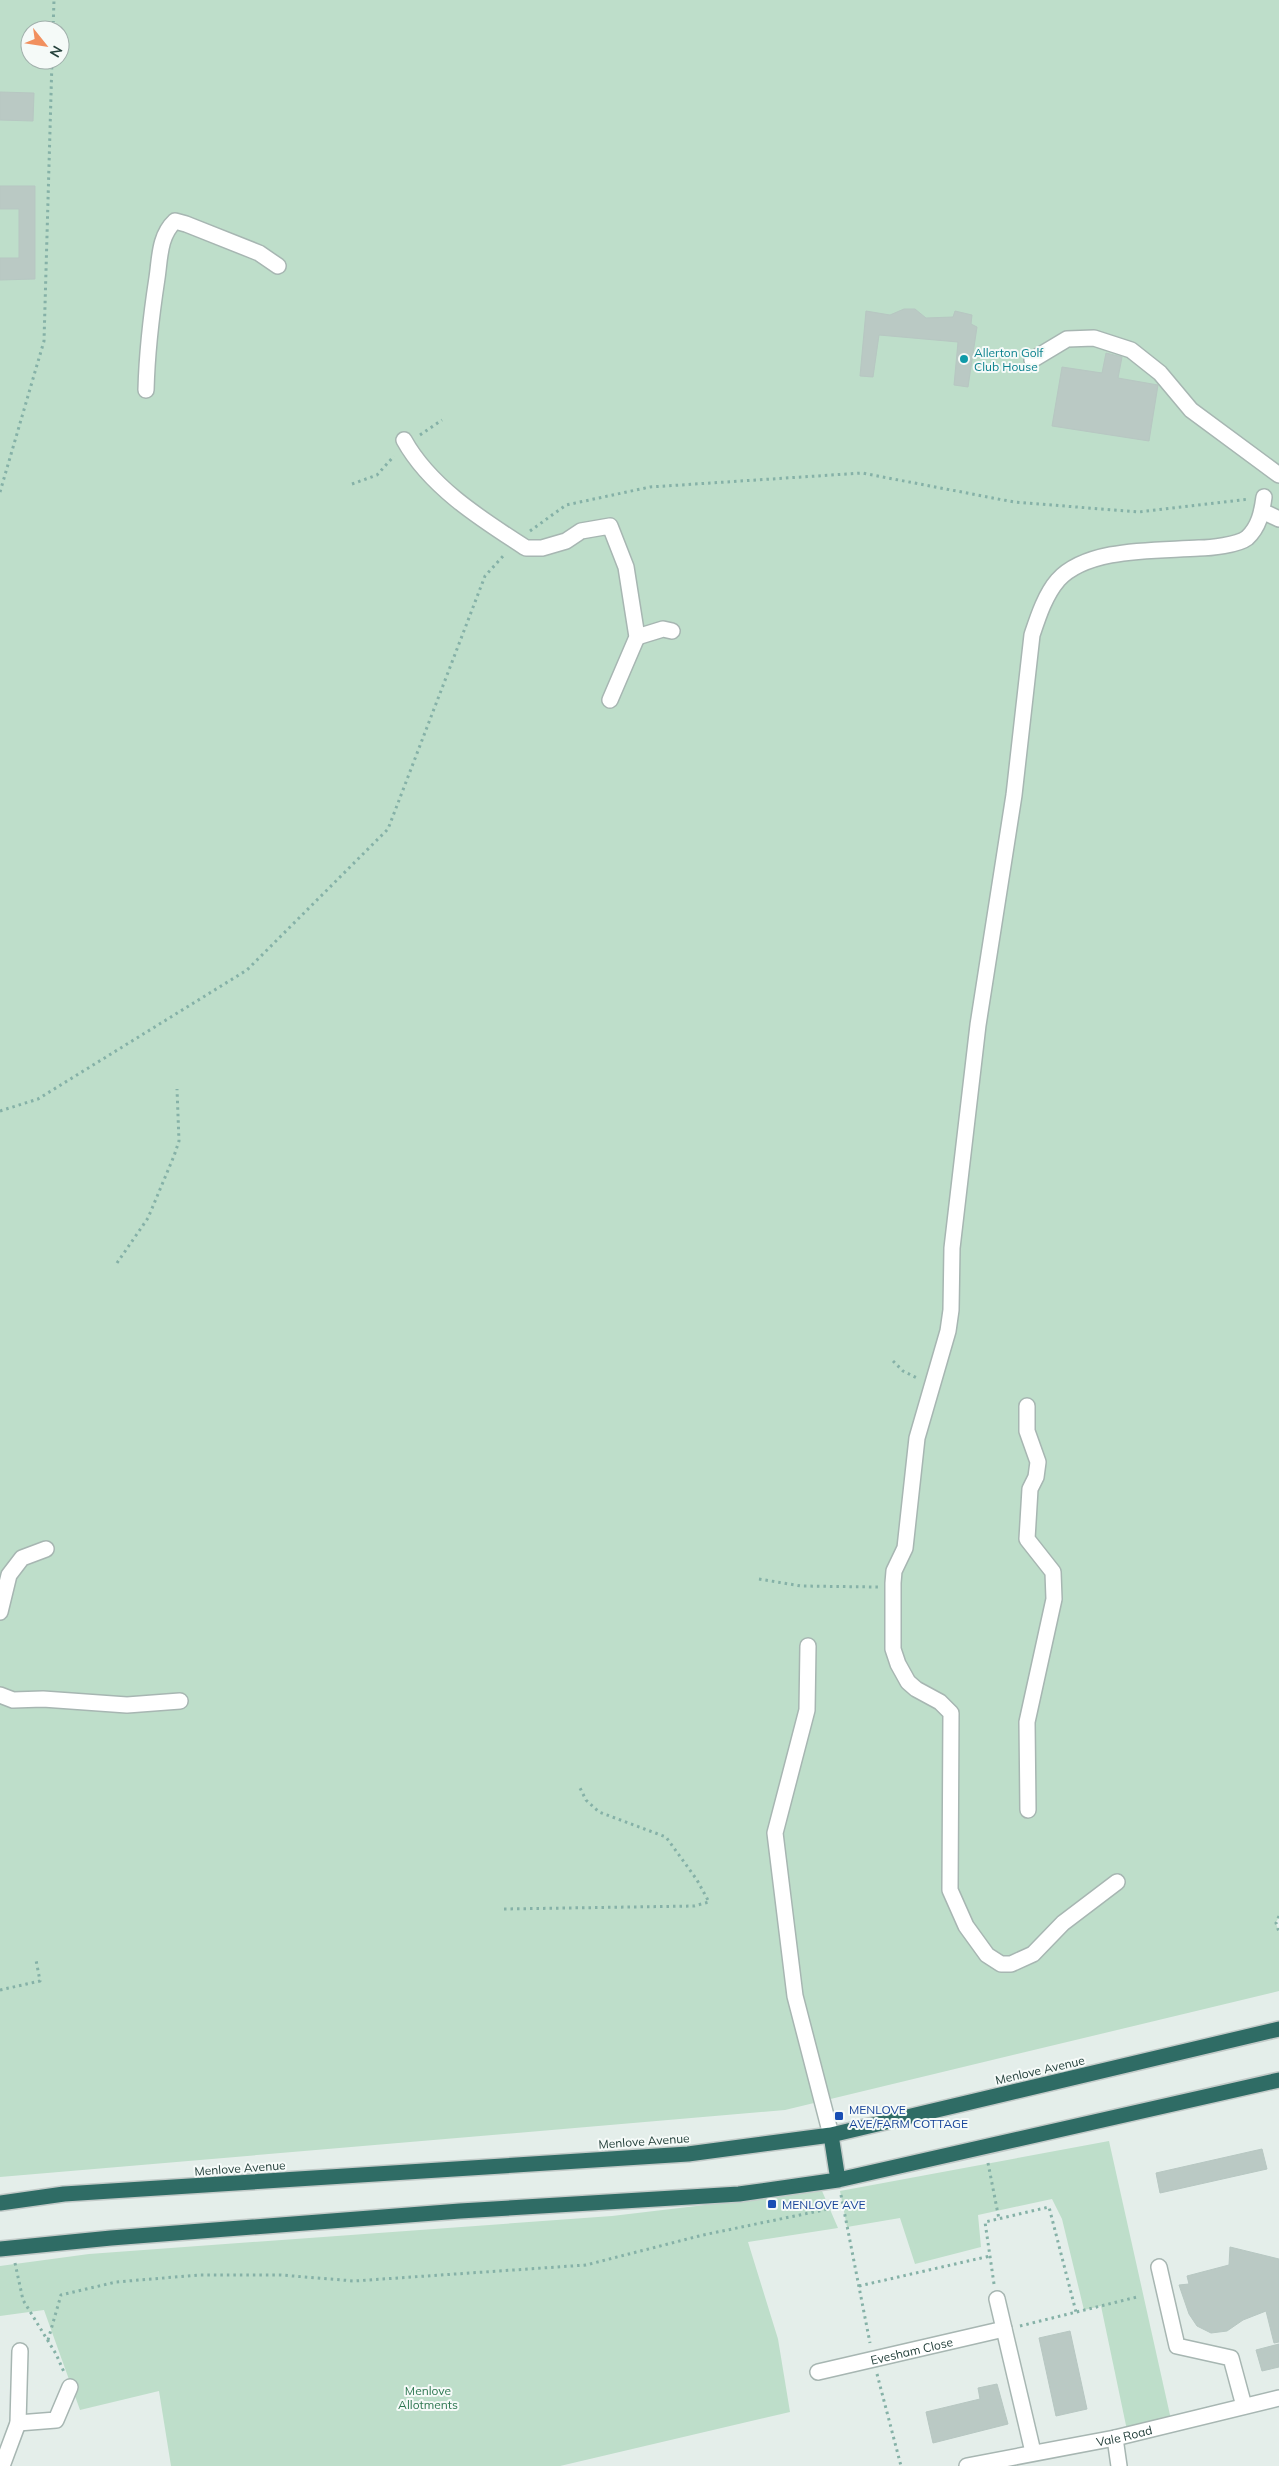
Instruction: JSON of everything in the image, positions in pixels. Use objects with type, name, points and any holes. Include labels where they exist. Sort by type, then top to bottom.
[{"type":"highway","name":"Menlove Avenue","points":[[0,2203],[64,2194],[688,2154],[831,2135],[1279,2029]]},
{"type":"highway","points":[[6,2248],[460,2211],[738,2194],[838,2180],[1279,2080]]},
{"type":"highway","points":[[831,2135],[838,2180]]},
{"type":"street","points":[[146,390],[147,342],[162,242],[175,221],[259,253],[278,266]]},
{"type":"street","points":[[1032,360],[1067,339],[1094,338],[1131,350],[1160,373],[1191,410],[1279,475]]},
{"type":"street","points":[[404,440],[411,453],[441,487],[526,548],[542,548],[566,541],[581,531],[610,526],[626,567],[637,637],[610,700]]},
{"type":"street","points":[[1263,504],[1279,519]]},
{"type":"street","points":[[1117,1882],[1063,1923],[1033,1954],[1011,1964],[1001,1964],[987,1955],[966,1926],[950,1890],[951,1713],[940,1702],[916,1689],[908,1682],[898,1664],[893,1649],[894,1571],[905,1548],[916,1438],[948,1331],[951,1310],[952,1248],[978,1025],[1014,795],[1032,635],[1038,617],[1058,580],[1094,559],[1113,553],[1216,548],[1246,539],[1260,518],[1263,504]]},
{"type":"street","points":[[637,637],[663,629],[672,630]]},
{"type":"street","points":[[1027,1406],[1027,1431],[1038,1462],[1036,1478],[1030,1489],[1027,1539],[1052,1572],[1054,1599],[1028,1722],[1028,1810]]},
{"type":"street","points":[[0,1612],[9,1575],[22,1558],[46,1549]]},
{"type":"street","points":[[808,1646],[807,1710],[775,1833],[795,1996],[831,2135]]},
{"type":"street","points":[[0,1695],[13,1700],[127,1705],[180,1701]]},
{"type":"street","points":[[1159,2267],[1176,2346],[1231,2358],[1244,2406]]},
{"type":"street","points":[[997,2299],[1033,2452]]},
{"type":"street","name":"Evesham Close","points":[[818,2372],[1004,2330]]},
{"type":"street","points":[[2,2466],[18,2423],[20,2351]]},
{"type":"street","points":[[18,2423],[56,2420],[70,2387]]},
{"type":"street","name":"Vale Road","points":[[967,2466],[1115,2438],[1279,2398]]},
{"type":"street","points":[[1115,2438],[1119,2466]]},
{"type":"path","points":[[53,20],[54,0]]},
{"type":"path","points":[[0,492],[44,341],[52,70]]},
{"type":"path","points":[[0,1111],[38,1099],[247,970],[388,829],[485,576],[516,542],[566,505],[650,487],[862,473],[1014,502],[1140,512],[1263,504]]},
{"type":"path","points":[[117,1263],[148,1218],[174,1156],[179,1134],[177,1089]]},
{"type":"path","points":[[893,1361],[903,1371],[931,1384]]},
{"type":"path","points":[[759,1579],[801,1586],[889,1586],[893,1589]]},
{"type":"path","points":[[504,1909],[694,1906],[709,1902],[666,1837],[599,1812],[586,1800],[580,1788]]},
{"type":"path","points":[[1279,1916],[1276,1923],[1279,1932]]},
{"type":"path","points":[[0,1990],[40,1981],[36,1960]]},
{"type":"path","points":[[984,2147],[999,2219]]},
{"type":"path","points":[[838,2180],[873,2360],[901,2466]]},
{"type":"path","points":[[48,2340],[61,2295],[116,2282],[199,2275],[282,2275],[354,2281],[586,2265],[703,2235],[843,2206]]},
{"type":"path","points":[[997,2299],[985,2222],[1049,2207],[1076,2312]]},
{"type":"path","points":[[6,2248],[22,2300],[56,2354],[70,2387]]},
{"type":"path","points":[[859,2286],[990,2256]]},
{"type":"path","points":[[1004,2330],[1137,2297]]},
{"type":"green space","points":[[0,0],[1279,0],[1279,1916],[1276,1923],[1279,1932],[1279,1991],[785,2110],[0,2177]]},
{"type":"green space","points":[[1109,2141],[1172,2424],[1128,2435],[1101,2306],[1084,2310],[1062,2219],[1052,2199],[978,2215],[981,2247],[915,2264],[900,2218],[847,2227],[840,2191]]},
{"type":"green space","name":"Menlove Allotments","points":[[822,2191],[838,2228],[748,2242],[778,2339],[790,2412],[560,2466],[171,2466],[159,2391],[80,2410],[44,2310],[0,2316],[0,2266],[89,2254],[612,2216]]},
{"type":"building","points":[[0,92],[34,93],[33,121],[0,120]]},
{"type":"building","points":[[0,186],[35,186],[35,279],[0,280],[0,258],[19,258],[19,209],[0,209]]},
{"type":"building","name":"Allerton Golf Club House","points":[[904,309],[915,309],[926,318],[953,317],[955,311],[972,315],[971,324],[977,327],[968,387],[954,385],[958,342],[879,335],[873,377],[860,376],[866,311],[890,315]]},
{"type":"building","points":[[1106,353],[1122,357],[1118,378],[1158,385],[1149,441],[1052,426],[1062,367],[1102,373]]},
{"type":"building","points":[[1262,2149],[1267,2169],[1160,2193],[1156,2173]]},
{"type":"building","points":[[1230,2247],[1279,2259],[1279,2342],[1274,2343],[1266,2311],[1243,2320],[1227,2331],[1211,2333],[1197,2326],[1189,2314],[1179,2285],[1189,2284],[1187,2276],[1229,2265]]},
{"type":"building","points":[[1070,2331],[1087,2409],[1056,2416],[1039,2338]]},
{"type":"building","points":[[1279,2344],[1279,2367],[1262,2371],[1256,2350]]},
{"type":"building","points":[[997,2384],[1008,2424],[933,2443],[926,2412],[980,2399],[978,2388]]},
{"type":"place","name":"Allerton Golf Club House","points":[[964,359]]},
{"type":"place","name":"MENLOVE AVE/FARM COTTAGE","points":[[839,2116]]},
{"type":"place","name":"MENLOVE AVE","points":[[772,2204]]}]
